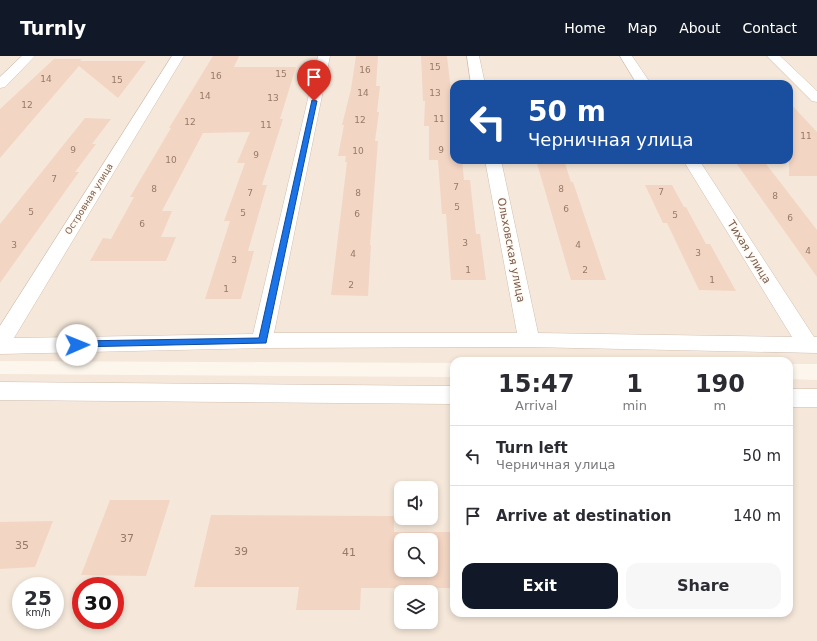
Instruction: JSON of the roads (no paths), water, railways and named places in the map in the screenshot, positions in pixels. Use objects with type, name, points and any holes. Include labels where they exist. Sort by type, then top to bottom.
[{"type":"street","points":[[0,84],[29,56]]},
{"type":"street","name":"Островная улица","points":[[0,343],[178,56]]},
{"type":"street","points":[[262,341],[324,56]]},
{"type":"street","points":[[473,56],[477,80]]},
{"type":"street","points":[[626,56],[641,80]]},
{"type":"street","points":[[773,56],[817,98]]},
{"type":"street","name":"Ольховская улица","points":[[494,164],[529,340]]},
{"type":"street","name":"Тихая улица","points":[[694,164],[812,345]]},
{"type":"street","points":[[0,346],[262,341],[529,340],[812,345]]},
{"type":"street","points":[[0,392],[450,395]]},
{"type":"street","points":[[793,398],[817,398]]}]
